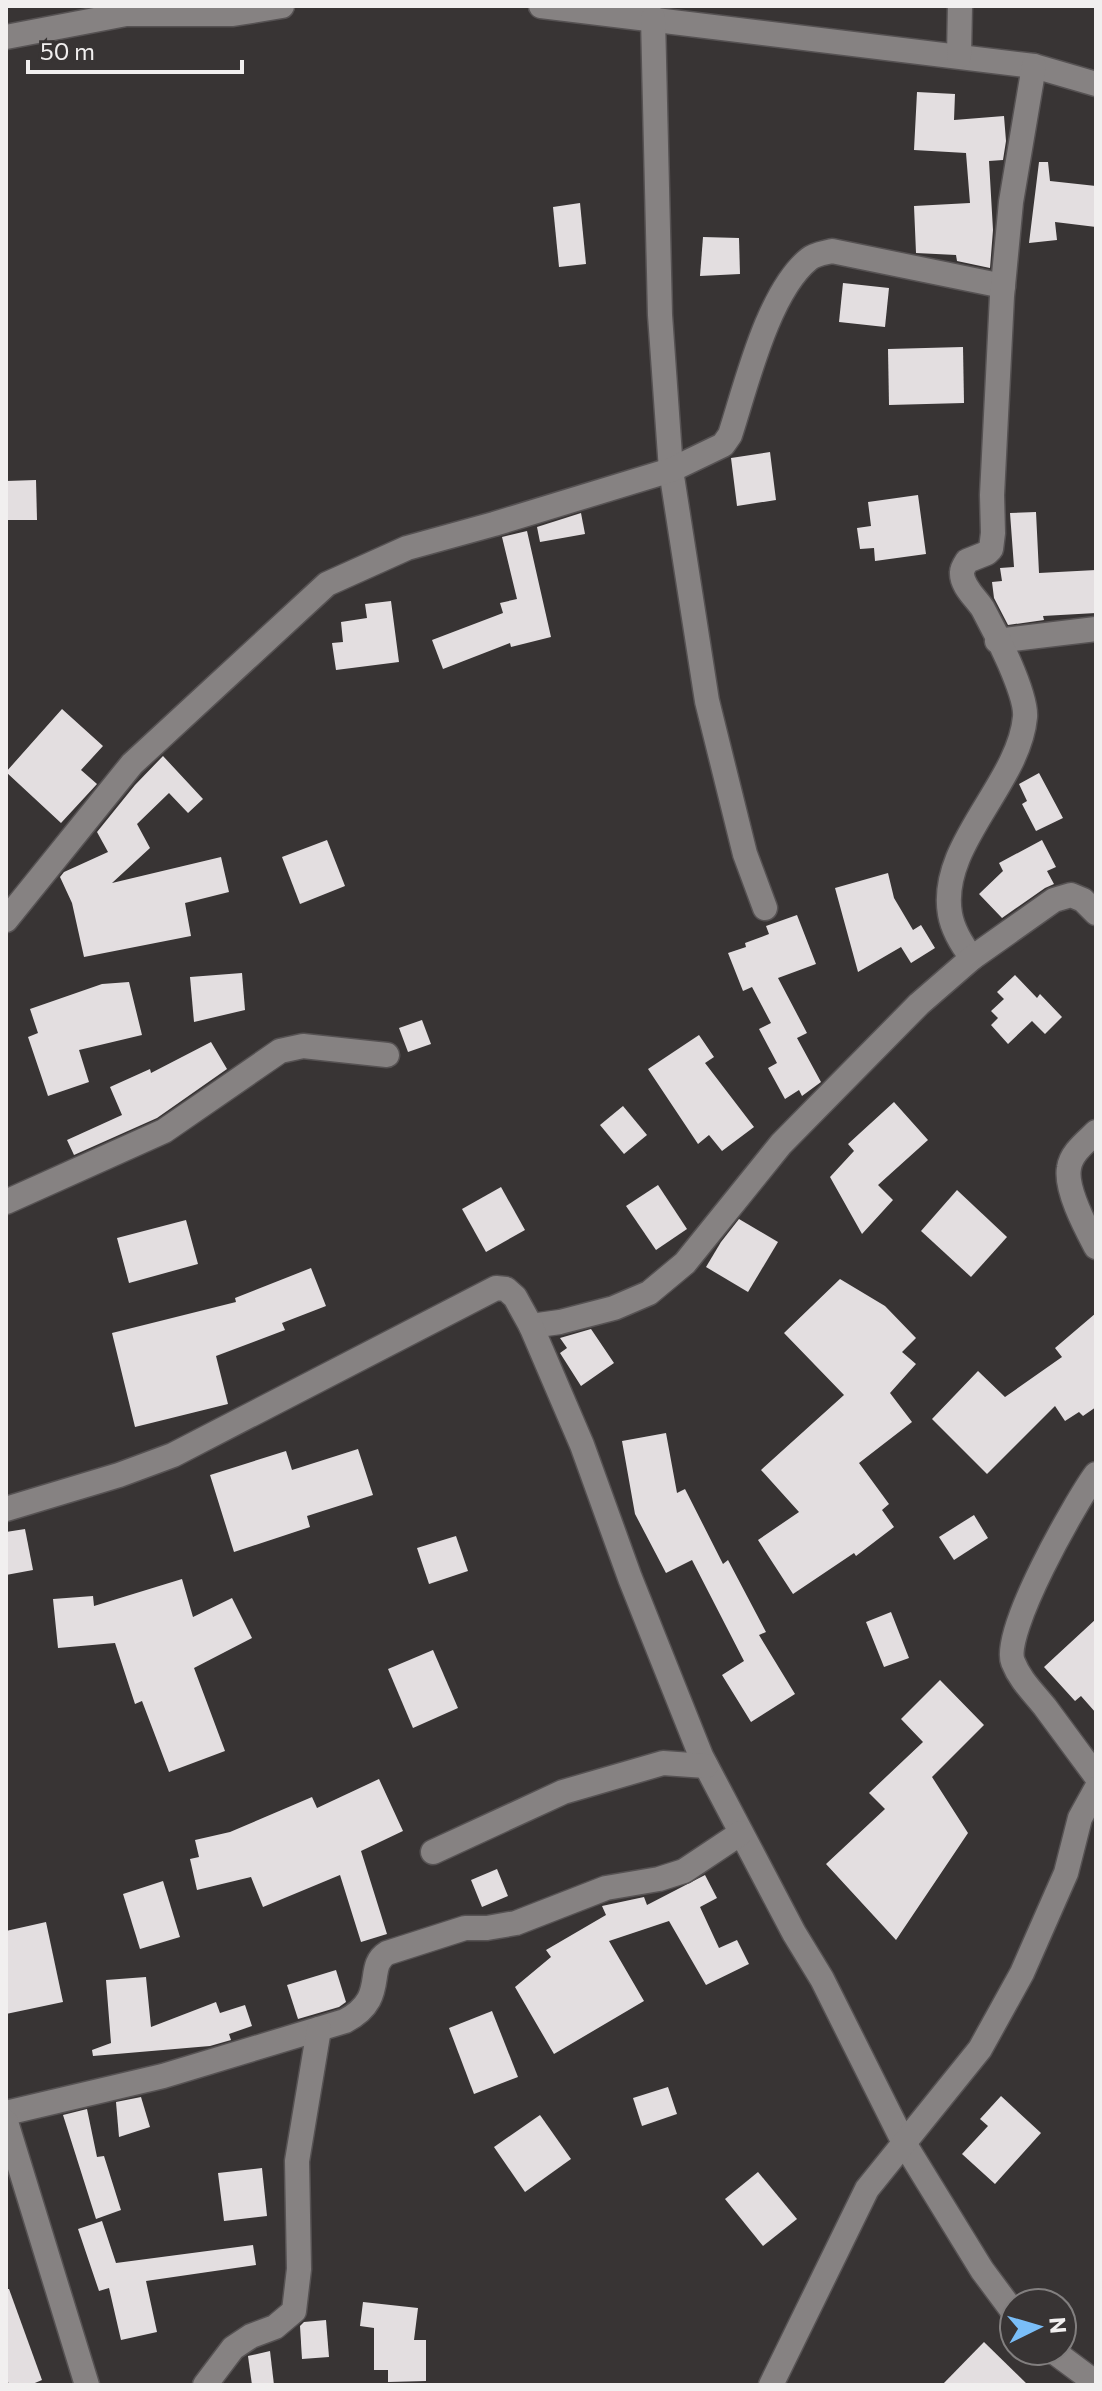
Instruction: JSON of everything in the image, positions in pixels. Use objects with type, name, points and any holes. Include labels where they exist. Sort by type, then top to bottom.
[{"type":"street","points":[[6,37],[126,14],[233,14],[282,6]]},
{"type":"street","points":[[541,6],[1034,66],[1096,84]]},
{"type":"street","points":[[959,56],[960,6]]},
{"type":"street","points":[[653,18],[660,315],[671,470],[707,701],[745,854],[765,908]]},
{"type":"street","points":[[972,958],[958,937],[950,914],[950,886],[964,847],[1017,752],[1026,714],[1019,686],[983,610],[964,583],[962,571],[967,561],[987,553],[992,541],[1003,286],[1011,202],[1034,66]]},
{"type":"street","points":[[6,920],[132,764],[327,584],[407,548],[671,470],[723,445],[730,435],[773,308],[799,269],[811,257],[832,251],[1003,286]]},
{"type":"street","points":[[997,641],[1096,629]]},
{"type":"street","points":[[531,1326],[614,1308],[649,1293],[685,1263],[781,1144],[919,1004],[972,958],[1054,900],[1071,895],[1083,900],[1096,913]]},
{"type":"street","points":[[6,1202],[164,1131],[280,1051],[303,1046],[387,1055]]},
{"type":"street","points":[[1096,1132],[1075,1154],[1069,1167],[1069,1187],[1096,1247]]},
{"type":"street","points":[[6,1509],[119,1475],[173,1455],[496,1288],[506,1289],[515,1297],[531,1326],[582,1445],[630,1578],[706,1766],[794,1933],[822,1979],[904,2143],[998,2292]]},
{"type":"street","points":[[1096,1474],[1063,1528],[1028,1598],[1011,1643],[1011,1660],[1025,1683],[1096,1776]]},
{"type":"street","points":[[663,1763],[685,1716]]},
{"type":"street","points":[[433,1852],[563,1792],[663,1763],[706,1766]]},
{"type":"street","points":[[771,2385],[867,2189],[980,2049],[1022,1973],[1066,1873],[1080,1818],[1096,1789]]},
{"type":"street","points":[[6,2113],[163,2076],[345,2021],[364,2008],[371,1998],[378,1961],[387,1953],[465,1928],[516,1923],[606,1888],[659,1879],[684,1871],[741,1833]]},
{"type":"street","points":[[205,2385],[233,2348],[251,2336],[275,2327],[294,2311],[299,2269],[297,2161],[319,2029]]},
{"type":"street","points":[[6,2122],[87,2385]]},
{"type":"street","points":[[1074,2367],[1096,2383]]},
{"type":"building","points":[[917,92],[955,94],[954,120],[1004,116],[1006,141],[1003,160],[989,161],[993,230],[990,268],[957,261],[956,255],[916,253],[914,206],[970,203],[966,153],[914,150]]},
{"type":"building","points":[[1039,162],[1048,162],[1050,181],[1096,186],[1096,227],[1055,222],[1057,240],[1029,243]]},
{"type":"building","points":[[580,203],[586,264],[559,267],[553,207]]},
{"type":"building","points":[[703,237],[739,238],[740,274],[700,276]]},
{"type":"building","points":[[843,283],[889,288],[885,327],[839,322]]},
{"type":"building","points":[[963,347],[964,403],[889,405],[888,349]]},
{"type":"building","points":[[770,452],[776,500],[737,506],[731,458]]},
{"type":"building","points":[[36,480],[37,520],[6,520],[6,481]]},
{"type":"building","points":[[918,495],[926,554],[875,561],[874,548],[860,549],[857,528],[871,526],[868,502]]},
{"type":"building","points":[[1036,512],[1039,573],[1096,570],[1096,613],[1043,616],[1044,620],[1008,625],[994,598],[992,582],[1002,581],[1000,568],[1014,567],[1010,513]]},
{"type":"building","points":[[581,513],[585,534],[540,542],[537,527]]},
{"type":"building","points":[[527,531],[551,637],[511,647],[510,643],[443,669],[432,640],[503,613],[500,603],[517,599],[502,537]]},
{"type":"building","points":[[391,601],[399,662],[336,670],[332,643],[343,642],[341,622],[367,618],[365,604]]},
{"type":"building","points":[[62,709],[103,746],[81,770],[97,784],[61,823],[6,772]]},
{"type":"building","points":[[163,756],[203,799],[188,813],[169,793],[137,824],[150,848],[112,883],[221,857],[229,892],[185,903],[191,936],[84,957],[72,903],[60,877],[64,872],[108,852],[97,832]]},
{"type":"building","points":[[1039,773],[1063,818],[1036,831],[1022,804],[1027,801],[1019,784]]},
{"type":"building","points":[[327,840],[345,886],[300,904],[282,857]]},
{"type":"building","points":[[1042,840],[1056,867],[1047,871],[1054,884],[1002,918],[979,894],[1003,871],[999,863]]},
{"type":"building","points":[[888,873],[894,898],[913,930],[921,925],[935,948],[911,963],[901,947],[858,972],[835,888]]},
{"type":"building","points":[[797,915],[816,964],[778,978],[807,1033],[797,1038],[821,1082],[802,1096],[799,1090],[785,1099],[768,1068],[777,1063],[759,1029],[771,1023],[752,987],[743,991],[728,953],[769,934],[766,926]]},
{"type":"building","points":[[242,973],[245,1010],[194,1022],[190,977]]},
{"type":"building","points":[[1015,975],[1037,998],[1040,994],[1062,1017],[1045,1034],[1032,1021],[1008,1044],[991,1025],[998,1018],[991,1011],[1004,999],[997,992]]},
{"type":"building","points":[[129,982],[142,1035],[79,1050],[89,1082],[48,1096],[28,1037],[38,1033],[30,1009],[102,984]]},
{"type":"building","points":[[422,1020],[431,1044],[408,1052],[399,1028]]},
{"type":"building","points":[[699,1035],[714,1057],[705,1063],[754,1127],[722,1151],[709,1135],[698,1144],[648,1069]]},
{"type":"building","points":[[211,1042],[227,1069],[157,1118],[74,1155],[67,1140],[122,1115],[110,1087],[150,1069],[151,1073]]},
{"type":"building","points":[[894,1102],[928,1140],[878,1185],[893,1200],[862,1234],[830,1177],[854,1151],[848,1144]]},
{"type":"building","points":[[623,1106],[647,1135],[624,1154],[600,1125]]},
{"type":"building","points":[[658,1185],[687,1229],[656,1250],[626,1206]]},
{"type":"building","points":[[501,1187],[525,1230],[486,1252],[462,1209]]},
{"type":"building","points":[[957,1190],[1007,1237],[971,1277],[921,1231]]},
{"type":"building","points":[[739,1219],[778,1242],[748,1292],[706,1267]]},
{"type":"building","points":[[186,1220],[198,1264],[129,1283],[117,1238]]},
{"type":"building","points":[[311,1268],[326,1306],[282,1323],[285,1330],[216,1356],[228,1404],[135,1427],[112,1333],[236,1302],[235,1298]]},
{"type":"building","points":[[840,1279],[885,1306],[916,1338],[902,1352],[916,1364],[890,1393],[912,1422],[859,1463],[889,1504],[882,1510],[894,1527],[856,1556],[854,1553],[793,1594],[758,1540],[799,1512],[761,1470],[844,1395],[784,1333]]},
{"type":"building","points":[[1096,1313],[1096,1407],[1083,1416],[1079,1412],[1065,1421],[1055,1406],[987,1474],[932,1419],[978,1371],[1005,1397],[1062,1357],[1055,1348]]},
{"type":"building","points":[[591,1329],[614,1363],[581,1386],[560,1353],[567,1348],[560,1338]]},
{"type":"building","points":[[666,1433],[677,1493],[685,1489],[723,1564],[728,1560],[766,1632],[759,1635],[795,1694],[751,1722],[722,1675],[744,1661],[692,1560],[666,1573],[635,1514],[622,1441]]},
{"type":"building","points":[[358,1449],[373,1495],[307,1516],[310,1527],[234,1552],[210,1475],[286,1451],[292,1470]]},
{"type":"building","points":[[974,1515],[988,1538],[954,1560],[939,1537]]},
{"type":"building","points":[[25,1529],[33,1570],[6,1575],[6,1532]]},
{"type":"building","points":[[456,1536],[468,1571],[429,1584],[417,1548]]},
{"type":"building","points":[[182,1579],[193,1617],[232,1598],[252,1638],[194,1668],[225,1751],[169,1772],[142,1701],[135,1704],[115,1643],[58,1648],[53,1599],[93,1596],[94,1606]]},
{"type":"building","points":[[891,1612],[909,1658],[884,1667],[866,1622]]},
{"type":"building","points":[[1096,1619],[1096,1713],[1081,1696],[1075,1701],[1044,1667]]},
{"type":"building","points":[[433,1650],[458,1708],[413,1728],[388,1669]]},
{"type":"building","points":[[940,1680],[984,1725],[932,1777],[968,1833],[896,1940],[826,1864],[885,1809],[869,1793],[923,1742],[901,1719]]},
{"type":"building","points":[[379,1779],[403,1831],[361,1851],[387,1934],[361,1942],[340,1875],[263,1907],[251,1877],[197,1890],[190,1859],[199,1857],[195,1840],[230,1832],[312,1797],[317,1808]]},
{"type":"building","points":[[497,1869],[508,1896],[482,1907],[471,1880]]},
{"type":"building","points":[[705,1875],[717,1898],[700,1907],[719,1948],[737,1940],[749,1964],[706,1985],[669,1921],[609,1941],[644,2001],[554,2054],[515,1987],[551,1957],[546,1950],[606,1915],[602,1906],[644,1897],[647,1905]]},
{"type":"building","points":[[163,1881],[180,1937],[140,1949],[123,1894]]},
{"type":"building","points":[[46,1922],[63,2002],[6,2014],[6,1931]]},
{"type":"building","points":[[336,1970],[346,2002],[298,2019],[287,1985]]},
{"type":"building","points":[[146,1977],[151,2027],[216,2002],[220,2013],[245,2005],[252,2026],[229,2034],[231,2040],[210,2046],[93,2056],[92,2050],[111,2043],[106,1980]]},
{"type":"building","points":[[492,2011],[518,2077],[474,2094],[449,2028]]},
{"type":"building","points":[[668,2087],[677,2114],[642,2126],[633,2098]]},
{"type":"building","points":[[1001,2096],[1041,2133],[995,2184],[962,2154],[988,2126],[980,2119]]},
{"type":"building","points":[[141,2097],[150,2127],[119,2137],[116,2102]]},
{"type":"building","points":[[87,2109],[97,2157],[104,2156],[121,2210],[96,2219],[63,2115]]},
{"type":"building","points":[[540,2115],[571,2159],[525,2192],[494,2147]]},
{"type":"building","points":[[262,2168],[267,2216],[224,2221],[218,2173]]},
{"type":"building","points":[[758,2172],[797,2219],[763,2246],[725,2199]]},
{"type":"building","points":[[102,2221],[116,2263],[253,2245],[256,2265],[146,2281],[157,2332],[121,2340],[109,2288],[99,2291],[78,2229]]},
{"type":"building","points":[[6,2289],[9,2289],[42,2380],[30,2385],[9,2385],[6,2375]]},
{"type":"building","points":[[363,2302],[418,2308],[414,2340],[426,2340],[426,2381],[388,2382],[388,2370],[374,2370],[374,2328],[360,2326]]},
{"type":"building","points":[[326,2320],[329,2357],[302,2359],[300,2326],[304,2322]]},
{"type":"building","points":[[984,2342],[998,2356],[998,2367],[1010,2367],[1028,2385],[942,2385]]},
{"type":"building","points":[[270,2351],[274,2385],[252,2385],[248,2356]]}]
